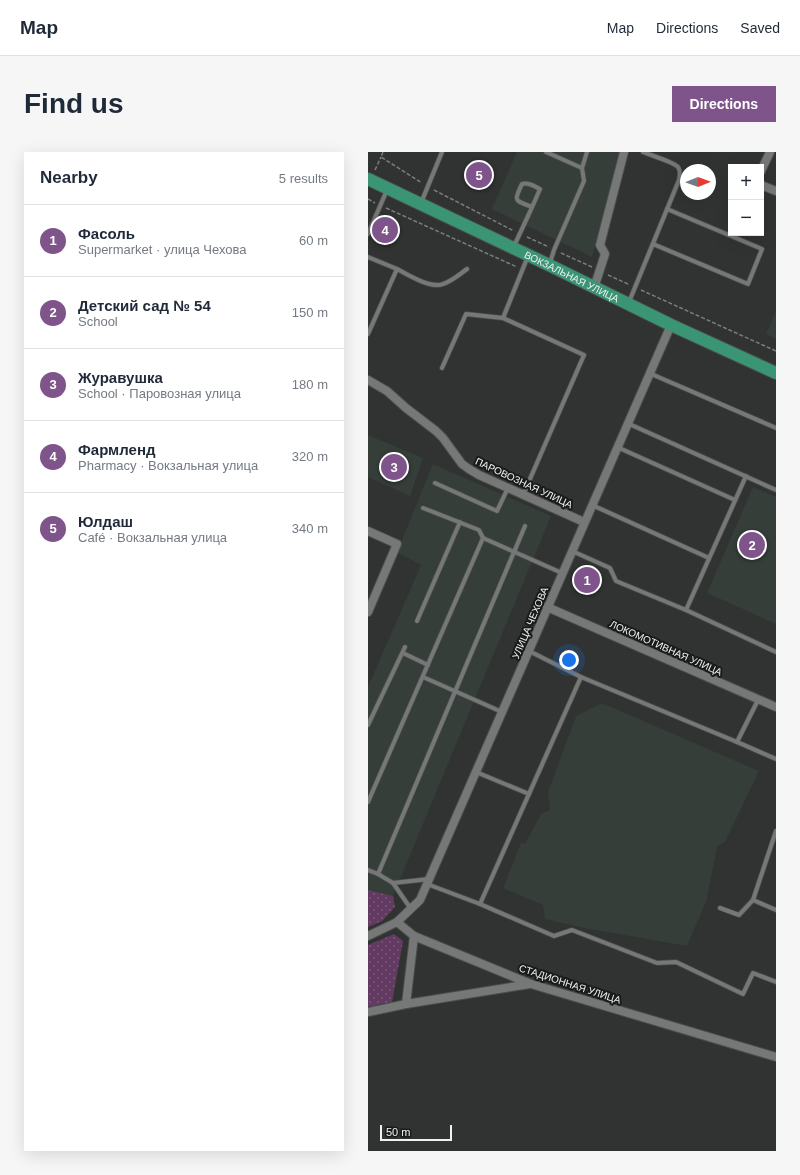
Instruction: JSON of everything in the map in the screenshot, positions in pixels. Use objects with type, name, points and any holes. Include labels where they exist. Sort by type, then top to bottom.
[{"type":"main road","name":"ВОКЗАЛЬНАЯ УЛИЦА","points":[[371,176],[388,189],[420,205],[549,265],[670,325],[776,373]]},
{"type":"street","points":[[594,288],[606,254],[600,244],[624,152]]},
{"type":"street","points":[[764,165],[770,152]]},
{"type":"street","points":[[764,186],[776,191]]},
{"type":"street","name":"УЛИЦА ЧЕХОВА","points":[[397,922],[420,900],[670,325]]},
{"type":"street","name":"ПАРОВОЗНАЯ УЛИЦА","points":[[368,380],[387,391],[436,431],[468,470],[584,522]]},
{"type":"street","points":[[368,531],[397,544],[368,612]]},
{"type":"street","name":"ЛОКОМОТИВНАЯ УЛИЦА","points":[[548,607],[776,707]]},
{"type":"street","points":[[368,936],[397,922]]},
{"type":"street","name":"СТАДИОННАЯ УЛИЦА","points":[[397,922],[414,936],[531,984],[776,1056]]},
{"type":"street","points":[[406,1004],[414,936]]},
{"type":"street","points":[[368,1012],[406,1004],[531,984]]},
{"type":"lane","points":[[420,205],[442,152]]},
{"type":"lane","points":[[546,152],[582,168]]},
{"type":"lane","points":[[549,265],[584,181],[582,168],[587,152]]},
{"type":"lane","points":[[628,304],[679,180],[680,173],[678,167],[672,163],[643,152]]},
{"type":"lane","points":[[513,248],[532,207],[540,189],[527,183],[522,184],[516,196],[517,199],[519,202],[532,207]]},
{"type":"lane","points":[[368,234],[388,189]]},
{"type":"lane","points":[[653,244],[748,284],[762,249],[667,209]]},
{"type":"lane","points":[[503,318],[528,256]]},
{"type":"lane","points":[[368,257],[430,284],[438,286],[448,282],[467,269]]},
{"type":"lane","points":[[368,334],[397,269]]},
{"type":"lane","points":[[442,368],[466,314],[503,318],[584,356],[523,495]]},
{"type":"lane","points":[[649,373],[776,428]]},
{"type":"lane","points":[[627,423],[776,490]]},
{"type":"lane","points":[[617,447],[736,500]]},
{"type":"lane","points":[[686,610],[746,476]]},
{"type":"lane","points":[[434,483],[497,511],[508,488]]},
{"type":"lane","points":[[592,505],[710,558]]},
{"type":"lane","points":[[423,508],[479,530],[483,538],[562,573]]},
{"type":"lane","points":[[417,622],[460,522]]},
{"type":"lane","points":[[378,874],[524,526]]},
{"type":"lane","points":[[368,802],[483,538]]},
{"type":"lane","points":[[572,550],[610,568],[616,581],[686,610],[776,652]]},
{"type":"lane","points":[[368,725],[405,647]]},
{"type":"lane","points":[[528,651],[581,677],[776,759]]},
{"type":"lane","points":[[403,653],[428,665]]},
{"type":"lane","points":[[423,677],[502,712]]},
{"type":"lane","points":[[480,904],[581,677]]},
{"type":"lane","points":[[738,742],[759,699]]},
{"type":"lane","points":[[476,771],[529,794]]},
{"type":"lane","points":[[720,908],[739,915],[753,900],[776,831]]},
{"type":"lane","points":[[368,870],[393,883],[411,909]]},
{"type":"lane","points":[[393,883],[428,882],[554,936],[572,930],[657,963],[676,962],[743,994],[753,973],[776,982]]},
{"type":"lane","points":[[753,900],[776,910]]},
{"type":"path","points":[[371,176],[383,152]]},
{"type":"path","points":[[381,157],[427,186]]},
{"type":"path","points":[[368,199],[522,270]]},
{"type":"shaded area","points":[[517,152],[626,152],[592,257],[492,209]]},
{"type":"shaded area","points":[[776,311],[776,339],[766,334]]},
{"type":"shaded area","points":[[368,435],[423,458],[410,496],[368,477]]},
{"type":"shaded area","points":[[433,464],[551,516],[393,896],[368,890],[368,687],[421,565],[397,552]]},
{"type":"shaded area","points":[[753,487],[776,497],[776,624],[707,593]]},
{"type":"shaded area","points":[[602,703],[759,771],[725,842],[717,847],[706,902],[687,946],[584,928],[545,919],[543,905],[503,888],[521,843],[525,844],[541,814],[550,810],[548,792],[576,716]]},
{"type":"shaded area","points":[[368,890],[393,896],[395,907],[382,921],[368,927]]},
{"type":"shaded area","points":[[394,934],[403,941],[392,1002],[368,1007],[368,945]]},
{"type":"place","name":"Юлдаш","points":[[479,175]]},
{"type":"place","name":"Фармленд","points":[[385,230]]},
{"type":"place","name":"Журавушка","points":[[394,467]]},
{"type":"place","name":"Детский сад № 54","points":[[752,545]]},
{"type":"place","name":"Фасоль","points":[[587,580]]}]
